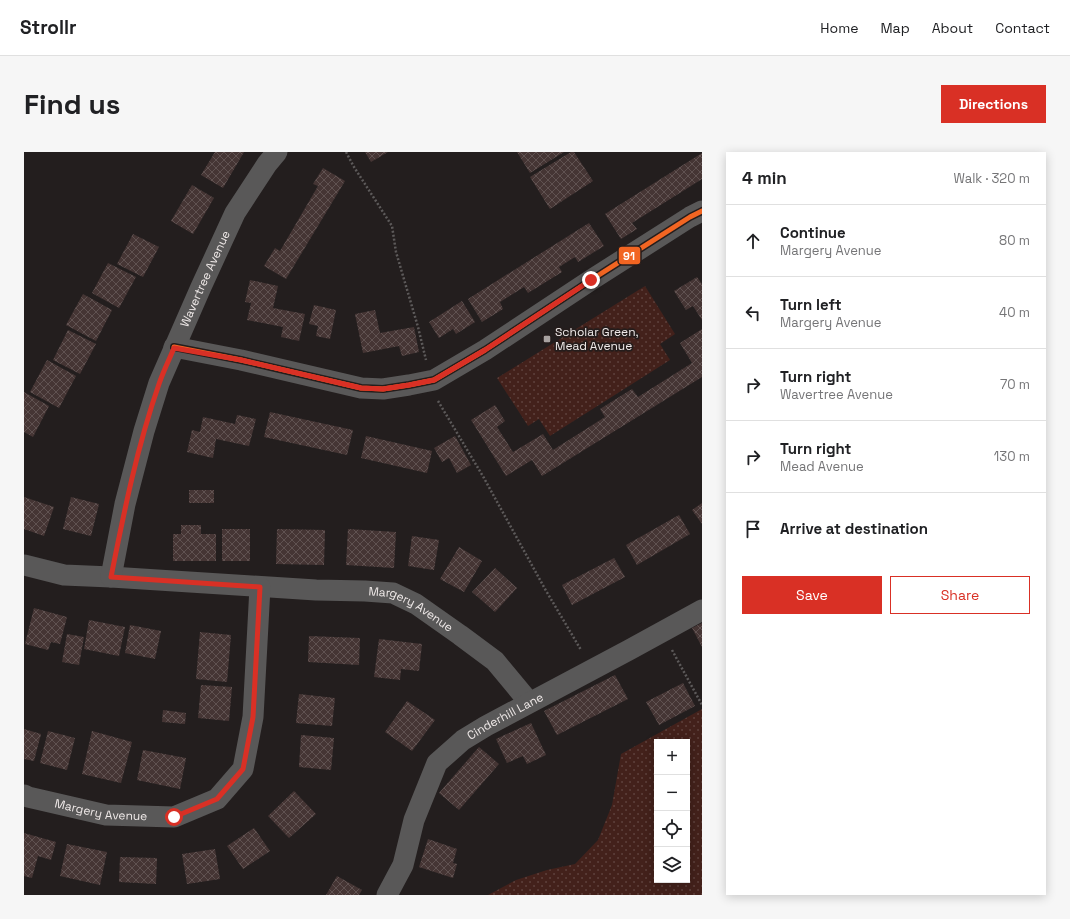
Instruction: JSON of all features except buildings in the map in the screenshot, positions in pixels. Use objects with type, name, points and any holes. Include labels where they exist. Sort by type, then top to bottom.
[{"type":"street","name":"Wavertree Avenue","points":[[111,577],[126,504],[144,431],[159,383],[235,213],[277,152]]},
{"type":"street","points":[[174,348],[241,360],[361,388],[383,389],[434,380],[485,350],[683,221],[702,211]]},
{"type":"street","name":"Margery Avenue","points":[[24,565],[64,575],[260,587],[393,593],[416,604],[495,661],[529,702]]},
{"type":"street","name":"Margery Avenue","points":[[24,795],[106,815],[174,817],[217,799],[243,769],[253,717],[260,587]]},
{"type":"street","name":"Cinderhill Lane","points":[[387,895],[403,864],[414,820],[438,763],[463,740],[529,702],[660,634],[702,610]]},
{"type":"path","points":[[346,152],[392,226],[396,252],[428,367],[434,380],[432,392],[484,478],[545,589],[592,670]]},
{"type":"path","points":[[660,634],[674,652],[702,705]]},
{"type":"shaded area","points":[[645,286],[675,334],[660,344],[670,360],[550,436],[539,419],[528,426],[497,378]]},
{"type":"shaded area","points":[[702,709],[702,895],[488,895],[516,880],[547,870],[575,864],[598,840],[612,805],[621,754]]},
{"type":"transit line","name":"91","points":[[174,347],[241,360],[361,388],[383,389],[434,380],[485,350],[591,280],[690,217],[702,211]]},
{"type":"place","name":"Scholar Green, Mead Avenue","points":[[547,339]]},
{"type":"route","points":[[174,817],[217,799],[243,769],[253,717],[260,587],[111,577],[126,504],[144,431],[159,383],[174,348],[241,360],[361,388],[383,389],[409,385],[434,380],[485,350],[591,280]]}]
